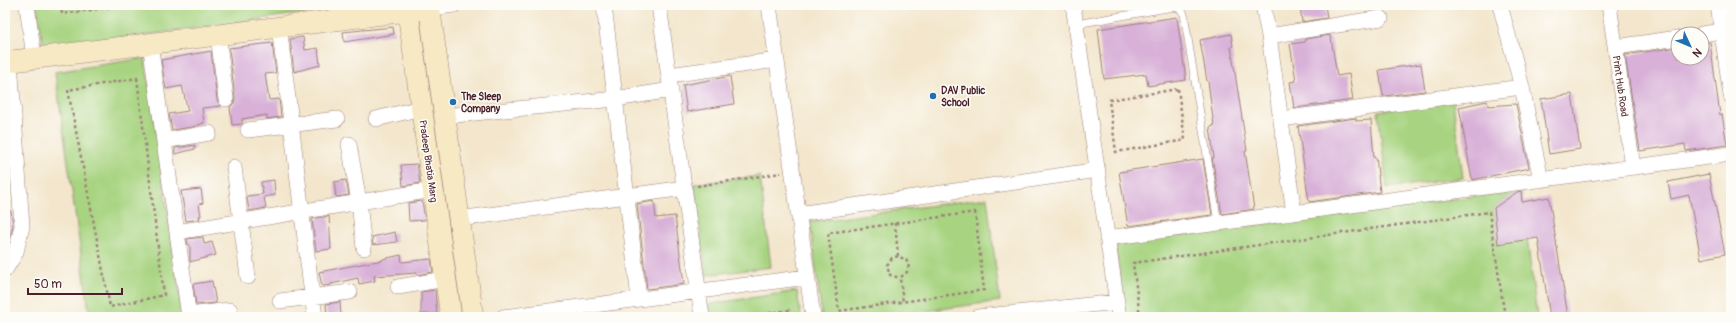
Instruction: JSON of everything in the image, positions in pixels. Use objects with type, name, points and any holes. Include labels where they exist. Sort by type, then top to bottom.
[{"type":"street","points":[[27,5],[34,58]]},
{"type":"street","points":[[5,270],[16,252],[21,238],[22,226],[9,99],[7,62],[279,27],[407,8],[454,5]]},
{"type":"street","points":[[604,5],[639,299]]},
{"type":"street","points":[[659,5],[702,317]]},
{"type":"street","points":[[769,5],[813,317]]},
{"type":"street","points":[[1073,5],[1119,317]]},
{"type":"street","points":[[1263,5],[1269,36],[1294,213]]},
{"type":"street","points":[[1500,5],[1522,87],[1540,180]]},
{"type":"street","name":"Print Hub Road","points":[[1609,5],[1633,167]]},
{"type":"street","points":[[1718,5],[1731,92]]},
{"type":"street","points":[[430,6],[473,317]]},
{"type":"street","name":"Pradeep Bhatia Marg","points":[[407,8],[451,317]]},
{"type":"street","points":[[1269,36],[1381,18]]},
{"type":"street","points":[[279,27],[292,125],[300,211],[315,317]]},
{"type":"street","points":[[1710,33],[1722,31]]},
{"type":"street","points":[[218,35],[226,99]]},
{"type":"street","points":[[1616,47],[1670,39]]},
{"type":"street","points":[[150,43],[189,316],[230,310]]},
{"type":"street","points":[[445,116],[615,99],[670,82],[777,60]]},
{"type":"street","points":[[1281,119],[1522,87]]},
{"type":"street","points":[[376,119],[421,108]]},
{"type":"street","points":[[248,130],[337,119]]},
{"type":"street","points":[[164,141],[209,133]]},
{"type":"street","points":[[349,144],[359,202],[364,248]]},
{"type":"street","points":[[1107,238],[1731,154]]},
{"type":"street","points":[[234,167],[248,277]]},
{"type":"street","points":[[798,214],[1098,170]]},
{"type":"street","points":[[459,219],[685,188]]},
{"type":"street","points":[[177,232],[433,190]]},
{"type":"street","points":[[503,317],[603,310],[639,299],[807,277]]},
{"type":"street","points":[[398,287],[445,279]]},
{"type":"street","points":[[280,301],[350,292]]},
{"type":"street","points":[[978,317],[1117,302]]},
{"type":"lane","points":[[1076,24],[1173,7],[1180,9],[1184,14],[1218,223]]},
{"type":"path","points":[[61,5],[62,14],[127,5]]},
{"type":"path","points":[[137,78],[164,295],[110,307],[68,90],[137,78]]},
{"type":"path","points":[[1178,89],[1185,140],[1116,152],[1109,100],[1178,89]]},
{"type":"path","points":[[685,188],[792,172]]},
{"type":"path","points":[[975,212],[984,290],[904,302],[839,311],[828,233],[975,212]]},
{"type":"path","points":[[1140,317],[1133,263],[1489,212],[1505,317]]},
{"type":"path","points":[[895,223],[898,256]]},
{"type":"path","points":[[898,256],[906,260],[909,266],[908,272],[900,278],[890,275],[887,266],[892,258],[898,256]]},
{"type":"path","points":[[900,278],[904,302]]},
{"type":"path","points":[[745,317],[788,310],[789,317]]},
{"type":"green space","points":[[36,5],[362,5],[44,49]]},
{"type":"green space","points":[[145,58],[183,317],[90,317],[55,72]]},
{"type":"green space","points":[[1453,101],[1463,178],[1387,188],[1378,111]]},
{"type":"green space","points":[[760,176],[771,267],[706,275],[694,184]]},
{"type":"green space","points":[[1521,190],[1537,317],[1125,317],[1115,244]]},
{"type":"green space","points":[[987,198],[1000,301],[880,317],[822,317],[810,222]]},
{"type":"green space","points":[[797,291],[801,317],[711,317],[710,304]]},
{"type":"building","points":[[1300,5],[1325,5],[1327,18],[1302,22]]},
{"type":"building","points":[[1177,17],[1186,80],[1148,86],[1146,74],[1104,79],[1098,29]]},
{"type":"building","points":[[393,27],[394,34],[344,42],[343,32]]},
{"type":"building","points":[[1231,34],[1233,46],[1231,47],[1247,151],[1245,151],[1254,209],[1222,214],[1212,158],[1214,158],[1210,127],[1214,126],[1208,81],[1200,40]]},
{"type":"building","points":[[1330,35],[1337,76],[1349,74],[1353,100],[1294,108],[1290,82],[1296,81],[1290,44],[1305,42],[1305,39]]},
{"type":"building","points":[[303,37],[305,50],[318,48],[320,65],[294,72],[290,39]]},
{"type":"building","points":[[1710,42],[1720,115],[1722,114],[1727,145],[1686,151],[1685,144],[1640,151],[1625,55],[1670,48],[1670,66],[1710,66]]},
{"type":"building","points":[[272,43],[276,73],[265,74],[269,100],[279,99],[281,117],[267,119],[267,115],[242,119],[242,124],[232,125],[230,107],[234,103],[235,98],[229,48]]},
{"type":"building","points":[[211,51],[217,100],[221,106],[202,108],[204,123],[192,127],[172,130],[169,114],[188,111],[182,86],[166,89],[161,60]]},
{"type":"building","points":[[1421,64],[1425,91],[1383,96],[1379,70]]},
{"type":"building","points":[[730,76],[734,104],[687,112],[683,85]]},
{"type":"building","points":[[1572,94],[1580,149],[1549,154],[1541,99]]},
{"type":"building","points":[[1487,101],[1488,106],[1516,104],[1529,168],[1472,180],[1459,107]]},
{"type":"building","points":[[1356,118],[1356,121],[1371,120],[1374,158],[1376,157],[1380,192],[1309,202],[1298,126]]},
{"type":"building","points":[[195,145],[195,149],[175,154],[175,148]]},
{"type":"building","points":[[1203,159],[1212,215],[1128,226],[1119,172]]},
{"type":"building","points":[[417,164],[420,183],[403,186],[401,165]]},
{"type":"building","points":[[1709,174],[1725,254],[1701,259],[1689,195],[1671,199],[1668,182]]},
{"type":"building","points":[[274,180],[275,195],[264,197],[266,208],[249,211],[247,196],[263,194],[261,182]]},
{"type":"building","points":[[346,180],[349,195],[336,197],[334,182]]},
{"type":"building","points":[[201,189],[203,203],[199,204],[200,219],[186,221],[181,191]]},
{"type":"building","points":[[1521,191],[1522,202],[1549,197],[1568,317],[1550,317],[1538,238],[1498,244],[1494,208],[1517,192]]},
{"type":"building","points":[[422,201],[425,220],[409,221],[408,203]]},
{"type":"building","points":[[654,201],[656,218],[675,216],[684,284],[647,289],[637,204]]},
{"type":"building","points":[[5,211],[11,211],[13,225],[9,241],[5,242]]},
{"type":"building","points":[[329,216],[331,249],[316,251],[312,219]]},
{"type":"building","points":[[395,232],[397,242],[373,245],[372,237]]},
{"type":"building","points":[[203,237],[204,244],[212,242],[216,255],[190,262],[190,245],[188,245],[187,239]]},
{"type":"building","points":[[401,255],[402,262],[431,259],[433,272],[417,275],[417,273],[374,276],[375,281],[359,284],[358,278],[322,286],[319,272],[383,260]]},
{"type":"building","points":[[212,281],[216,303],[196,305],[193,284]]},
{"type":"building","points":[[435,290],[437,314],[421,314],[421,292]]},
{"type":"building","points":[[340,302],[341,317],[327,317],[326,304]]},
{"type":"place","name":"DAV Public School","points":[[933,96]]},
{"type":"place","name":"The Sleep Company","points":[[453,102]]}]
